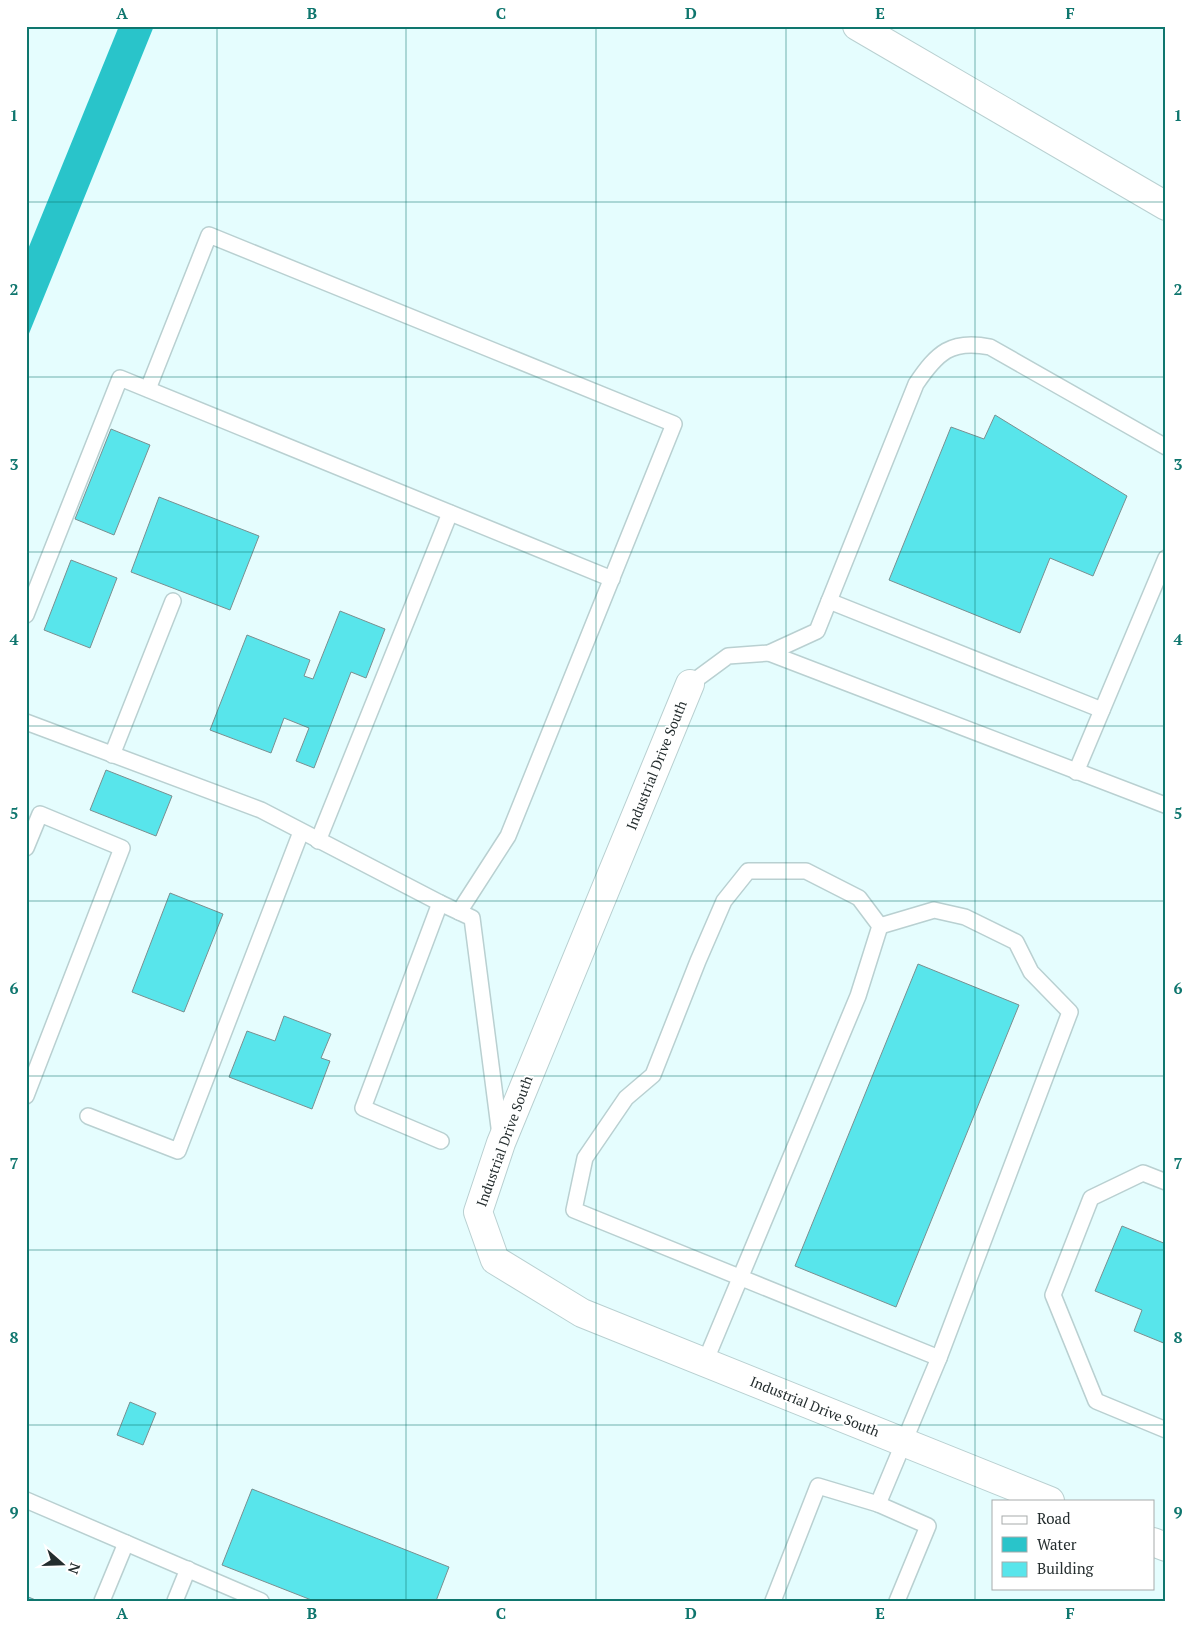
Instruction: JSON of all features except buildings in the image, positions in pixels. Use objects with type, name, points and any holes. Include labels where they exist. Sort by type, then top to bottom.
[{"type":"main road","points":[[857,26],[1166,206]]},
{"type":"main road","name":"Industrial Drive South","points":[[690,684],[501,1143],[478,1212],[495,1260],[582,1313],[1048,1500]]},
{"type":"main road","points":[[1154,1542],[1166,1547]]},
{"type":"lane","points":[[148,390],[209,235],[674,424],[508,836],[459,912]]},
{"type":"lane","points":[[690,684],[728,656],[768,653],[817,632],[916,384],[931,362],[950,348],[972,343],[990,347],[1166,447]]},
{"type":"lane","points":[[26,615],[120,378],[612,579]]},
{"type":"lane","points":[[318,841],[450,513]]},
{"type":"lane","points":[[1076,772],[1166,558]]},
{"type":"lane","points":[[112,755],[173,601]]},
{"type":"lane","points":[[829,601],[1102,710]]},
{"type":"lane","points":[[768,653],[1076,772],[1166,804]]},
{"type":"lane","points":[[26,722],[261,810],[318,841],[472,918],[501,1143]]},
{"type":"lane","points":[[26,848],[40,814],[122,848],[26,1096]]},
{"type":"lane","points":[[88,1116],[178,1151],[301,832]]},
{"type":"lane","points":[[880,926],[859,898],[806,871],[748,871],[724,901],[653,1075],[626,1098],[585,1158],[574,1210],[939,1358]]},
{"type":"lane","points":[[440,903],[363,1108],[441,1141]]},
{"type":"lane","points":[[878,1504],[939,1358],[1070,1012],[1030,972],[1016,942],[965,916],[934,910],[880,926]]},
{"type":"lane","points":[[706,1362],[858,996],[880,926]]},
{"type":"lane","points":[[1166,1182],[1143,1173],[1091,1198],[1053,1295],[1096,1401],[1166,1430]]},
{"type":"lane","points":[[773,1601],[818,1486],[878,1504],[928,1526],[897,1601]]},
{"type":"lane","points":[[26,1500],[261,1601]]},
{"type":"lane","points":[[102,1601],[126,1543]]},
{"type":"lane","points":[[175,1601],[188,1569]]},
{"type":"water","points":[[119,26],[154,26],[26,341],[26,254]]}]
